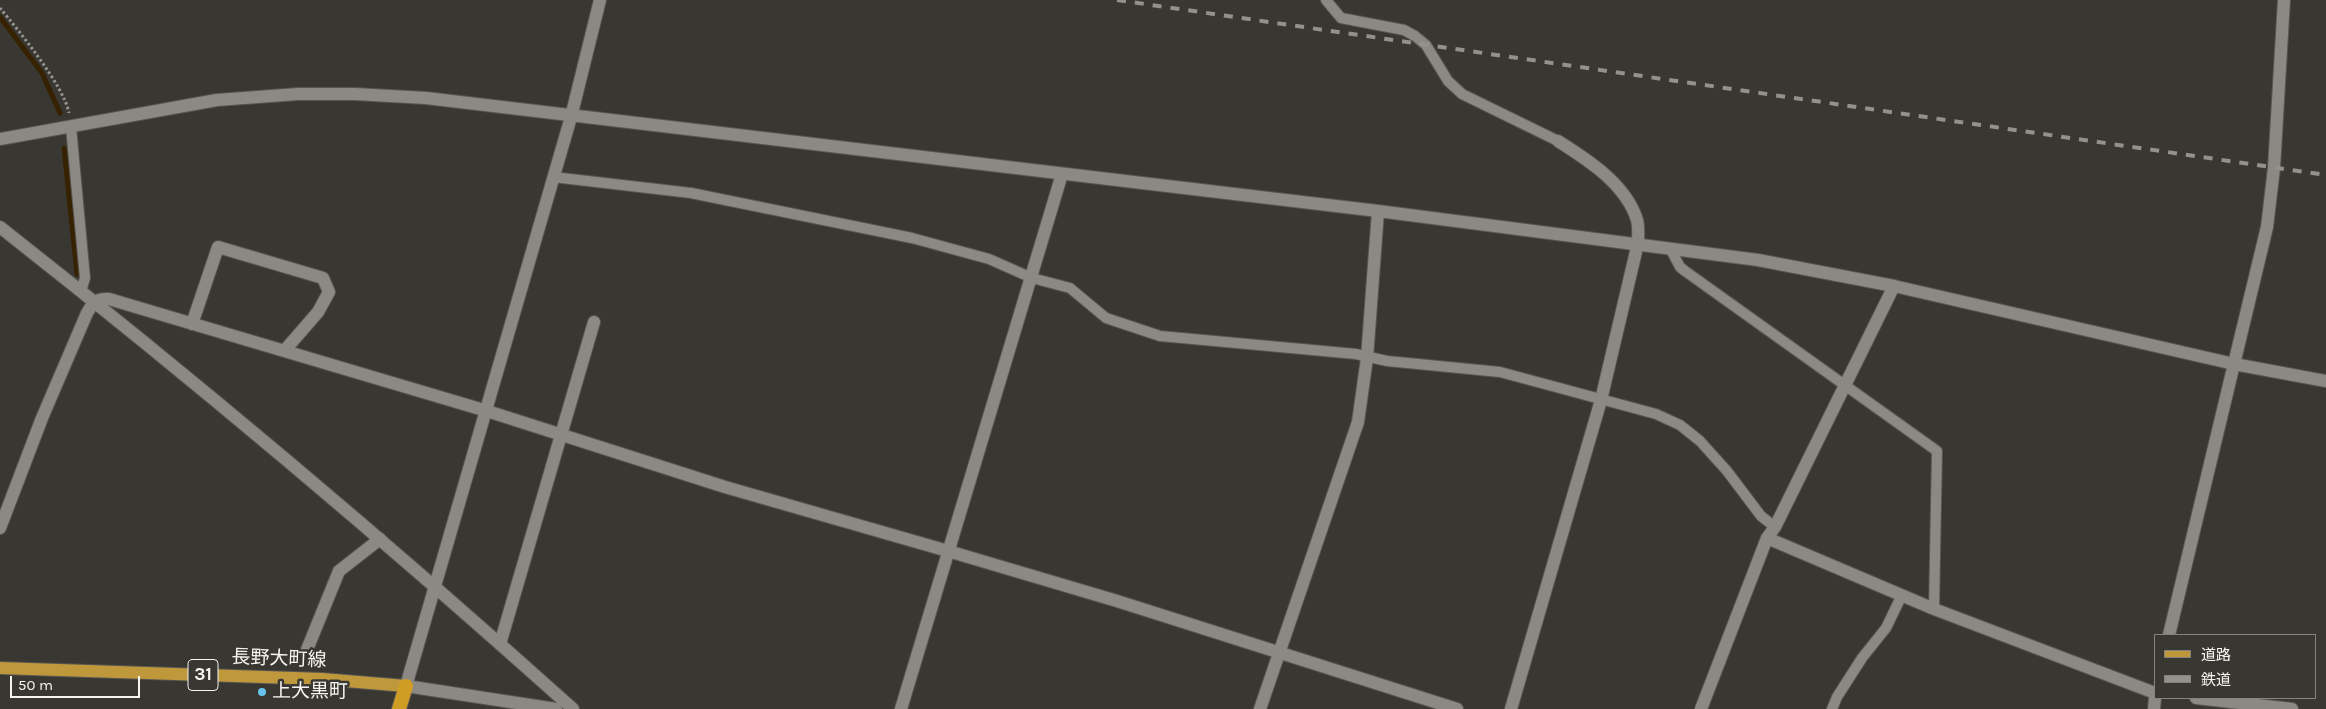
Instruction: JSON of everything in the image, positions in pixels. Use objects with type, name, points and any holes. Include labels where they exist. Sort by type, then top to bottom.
[{"type":"highway","points":[[399,709],[406,686]]},
{"type":"main road","name":"長野大町線","points":[[0,668],[322,679],[406,686]]},
{"type":"street","points":[[556,709],[406,686],[553,178],[600,0]]},
{"type":"street","points":[[2169,634],[2267,227],[2274,168],[2284,0]]},
{"type":"street","points":[[0,139],[218,100],[298,94],[355,94],[426,98],[570,117],[1378,211],[1638,243],[1758,260],[1894,286],[2234,364],[2326,381]]},
{"type":"street","points":[[1511,709],[1601,400],[1638,243],[1638,222],[1630,202],[1591,162],[1558,141]]},
{"type":"street","points":[[901,709],[1062,174]]},
{"type":"street","points":[[1260,709],[1358,422],[1367,358],[1378,211]]},
{"type":"street","points":[[0,226],[434,584],[573,709]]},
{"type":"street","points":[[192,324],[218,247],[323,278],[329,292],[318,312],[285,350]]},
{"type":"street","points":[[1701,709],[1767,538],[1775,527],[1894,286]]},
{"type":"street","points":[[0,528],[42,418],[94,302],[101,298],[285,350],[487,411],[725,487],[948,550],[1280,652],[1457,709]]},
{"type":"street","points":[[500,644],[594,322]]},
{"type":"street","points":[[1767,538],[1934,609],[2154,693]]},
{"type":"street","points":[[304,657],[339,571],[380,539]]},
{"type":"street","points":[[2202,699],[2244,706],[2292,709]]},
{"type":"lane","points":[[1326,0],[1341,18],[1404,30],[1415,36],[1426,45],[1448,80],[1462,94],[1558,141]]},
{"type":"lane","points":[[71,127],[85,278],[80,291]]},
{"type":"lane","points":[[553,178],[691,193],[912,238],[989,259],[1032,278],[1070,288],[1106,318],[1160,336],[1356,354],[1367,358],[1500,372],[1656,414],[1680,425],[1700,441],[1727,470],[1766,522],[1775,527]]},
{"type":"lane","points":[[1670,248],[1680,267],[1685,272],[1937,451],[1934,609]]},
{"type":"lane","points":[[1832,709],[1837,697],[1862,658],[1886,628],[1902,595]]},
{"type":"path","points":[[0,8],[26,40],[63,97],[68,108],[71,127]]},
{"type":"waterway","points":[[0,17],[42,73],[60,113]]},
{"type":"waterway","points":[[64,148],[77,274]]},
{"type":"railway","points":[[1117,0],[2326,175]]},
{"type":"place","name":"上大黒町","points":[[262,692]]}]
